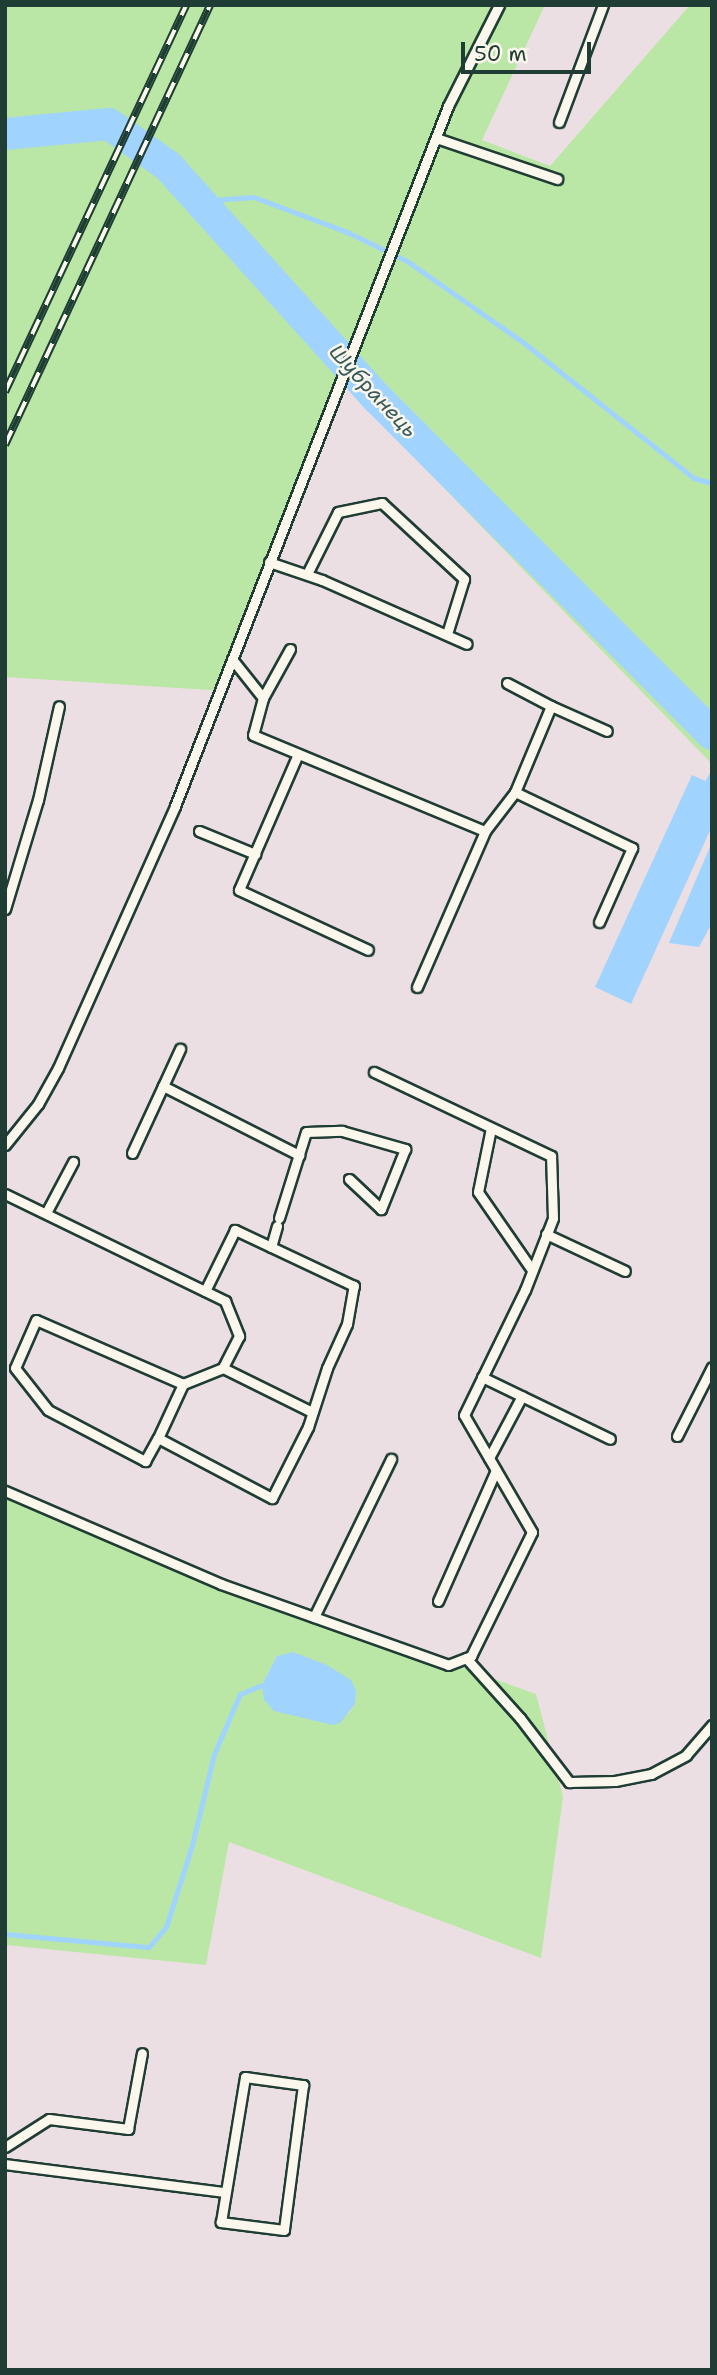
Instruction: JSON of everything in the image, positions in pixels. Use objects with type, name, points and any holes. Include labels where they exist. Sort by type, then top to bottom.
[{"type":"lane","points":[[5,1145],[38,1104],[58,1068],[175,806],[330,402],[364,328],[448,106],[499,5]]},
{"type":"lane","points":[[559,122],[603,5]]},
{"type":"lane","points":[[436,138],[557,179]]},
{"type":"lane","points":[[307,575],[338,512],[382,503],[464,579],[447,634]]},
{"type":"lane","points":[[269,562],[307,575],[467,645]]},
{"type":"lane","points":[[290,649],[263,698],[253,735],[485,831]]},
{"type":"lane","points":[[232,659],[263,698]]},
{"type":"lane","points":[[507,683],[607,731]]},
{"type":"lane","points":[[5,909],[38,800],[59,706]]},
{"type":"lane","points":[[417,987],[485,831],[515,792],[551,706]]},
{"type":"lane","points":[[298,754],[239,890],[368,950]]},
{"type":"lane","points":[[515,792],[632,848],[599,922]]},
{"type":"lane","points":[[199,831],[255,854]]},
{"type":"lane","points":[[132,1153],[180,1048]]},
{"type":"lane","points":[[5,1491],[221,1584],[314,1618],[448,1665],[471,1656],[532,1532],[464,1415],[532,1270],[553,1218],[551,1156],[374,1072]]},
{"type":"lane","points":[[163,1086],[299,1155]]},
{"type":"lane","points":[[491,1128],[478,1192],[532,1270]]},
{"type":"lane","points":[[271,1247],[306,1132],[342,1131],[405,1149],[381,1209],[349,1179]]},
{"type":"lane","points":[[46,1213],[74,1162]]},
{"type":"lane","points":[[5,1194],[225,1301],[239,1336],[223,1368],[183,1384],[145,1461],[48,1410],[15,1368],[36,1320],[183,1384]]},
{"type":"lane","points":[[158,1438],[272,1498],[312,1412],[327,1368],[347,1324],[354,1286],[234,1230],[205,1291]]},
{"type":"lane","points":[[546,1234],[625,1271]]},
{"type":"lane","points":[[677,1436],[712,1367]]},
{"type":"lane","points":[[223,1368],[312,1412]]},
{"type":"lane","points":[[482,1377],[610,1439]]},
{"type":"lane","points":[[489,1458],[522,1396]]},
{"type":"lane","points":[[314,1618],[391,1458]]},
{"type":"lane","points":[[438,1601],[496,1470]]},
{"type":"lane","points":[[466,1658],[520,1718],[569,1782],[615,1781],[651,1774],[686,1755],[712,1725]]},
{"type":"lane","points":[[5,2147],[49,2119],[128,2129],[142,2053]]},
{"type":"lane","points":[[245,2077],[303,2085],[284,2230],[221,2222],[224,2192],[245,2077]]},
{"type":"lane","points":[[5,2164],[224,2192]]},
{"type":"green space","points":[[5,5],[545,5],[482,140],[550,166],[690,5],[712,5],[712,764],[344,385],[324,428],[225,691],[5,677]]},
{"type":"green space","points":[[5,1488],[223,1581],[536,1694],[563,1797],[541,1958],[229,1842],[206,1965],[5,1945]],"holes":[[[277,1656],[356,1691],[355,1704],[348,1714],[262,1685]]]},
{"type":"water","points":[[692,775],[712,784],[712,826],[631,1004],[595,987]]},
{"type":"water","points":[[712,842],[712,923],[699,947],[669,943]]},
{"type":"water","points":[[293,1652],[327,1665],[351,1680],[356,1691],[355,1704],[340,1723],[333,1725],[274,1711],[264,1700],[262,1685],[277,1656]]},
{"type":"waterway","name":"Шубранець","points":[[5,134],[109,124],[168,166],[378,399],[712,734]]},
{"type":"waterway","points":[[198,201],[254,197],[347,232],[407,261],[524,343],[694,478],[712,483]]},
{"type":"waterway","points":[[707,782],[712,773]]},
{"type":"waterway","points":[[5,1934],[149,1947],[166,1927],[192,1845],[214,1754],[240,1694],[262,1685]]},
{"type":"railway","points":[[5,392],[186,5]]},
{"type":"railway","points":[[5,445],[210,5]]}]
